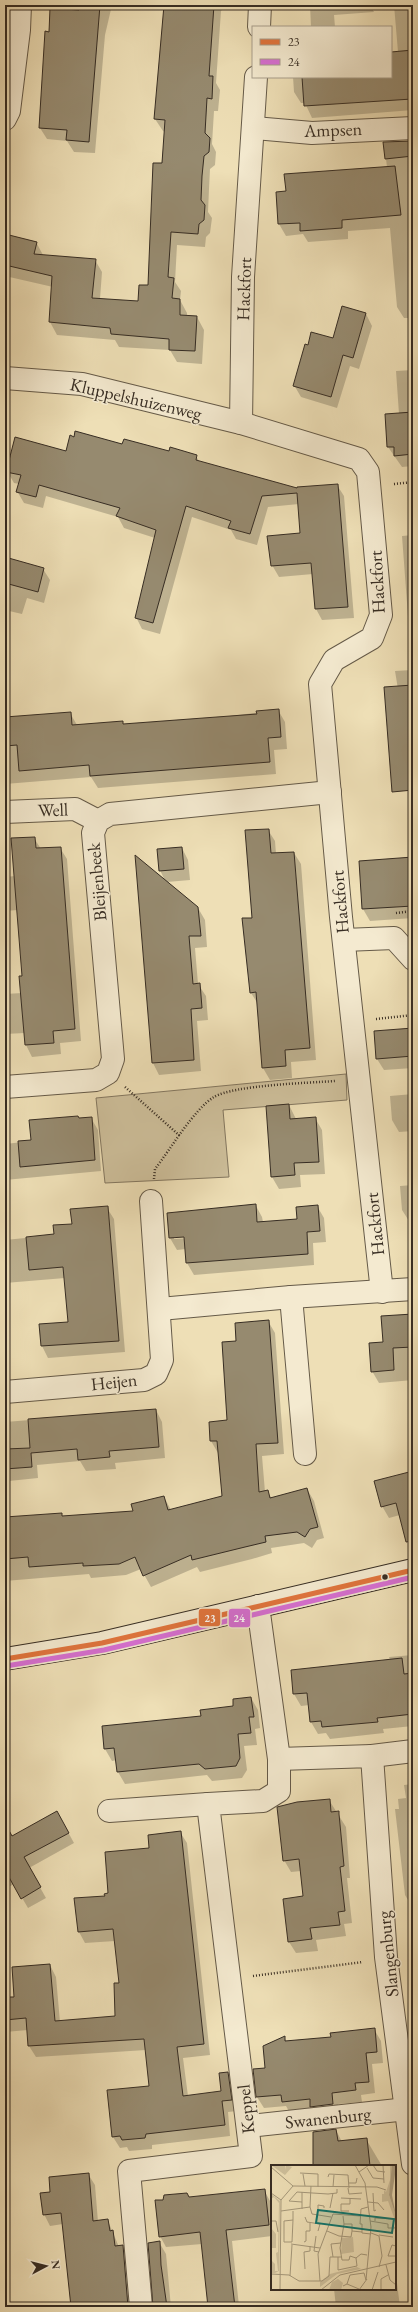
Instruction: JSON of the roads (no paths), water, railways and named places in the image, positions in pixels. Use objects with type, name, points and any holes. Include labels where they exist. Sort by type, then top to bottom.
[{"type":"street","points":[[5,119],[9,111],[12,31],[20,5]]},
{"type":"street","points":[[258,26],[260,5]]},
{"type":"street","name":"Hackfort","points":[[256,78],[254,128],[243,277],[242,424],[359,459],[368,472],[381,615],[372,638],[334,660],[320,684],[352,1022],[382,1292]]},
{"type":"street","name":"Ampsen","points":[[254,128],[312,133],[413,128]]},
{"type":"street","name":"Kluppelshuizenweg","points":[[5,378],[82,384],[242,424]]},
{"type":"street","name":"Bleijenbeek","points":[[5,1087],[96,1080],[108,1073],[113,1059],[93,833],[98,821],[110,814],[330,792]]},
{"type":"street","name":"Well","points":[[5,812],[75,809],[98,821]]},
{"type":"street","points":[[344,940],[394,938],[413,959]]},
{"type":"street","name":"Heijen","points":[[5,1392],[144,1380],[156,1374],[162,1360],[160,1308],[151,1201]]},
{"type":"street","points":[[160,1308],[413,1289]]},
{"type":"street","points":[[291,1297],[304,1454]]},
{"type":"street","points":[[5,1659],[102,1643],[413,1570]]},
{"type":"street","points":[[109,1811],[263,1801],[279,1791],[279,1759],[258,1606]]},
{"type":"street","points":[[279,1759],[372,1756],[413,1751]]},
{"type":"street","name":"Slangenburg","points":[[372,1756],[386,1957],[413,2156]]},
{"type":"street","name":"Keppel","points":[[141,2307],[129,2171],[251,2156],[249,2126],[231,1978],[208,1804]]},
{"type":"street","name":"Swanenburg","points":[[249,2126],[407,2109]]}]
